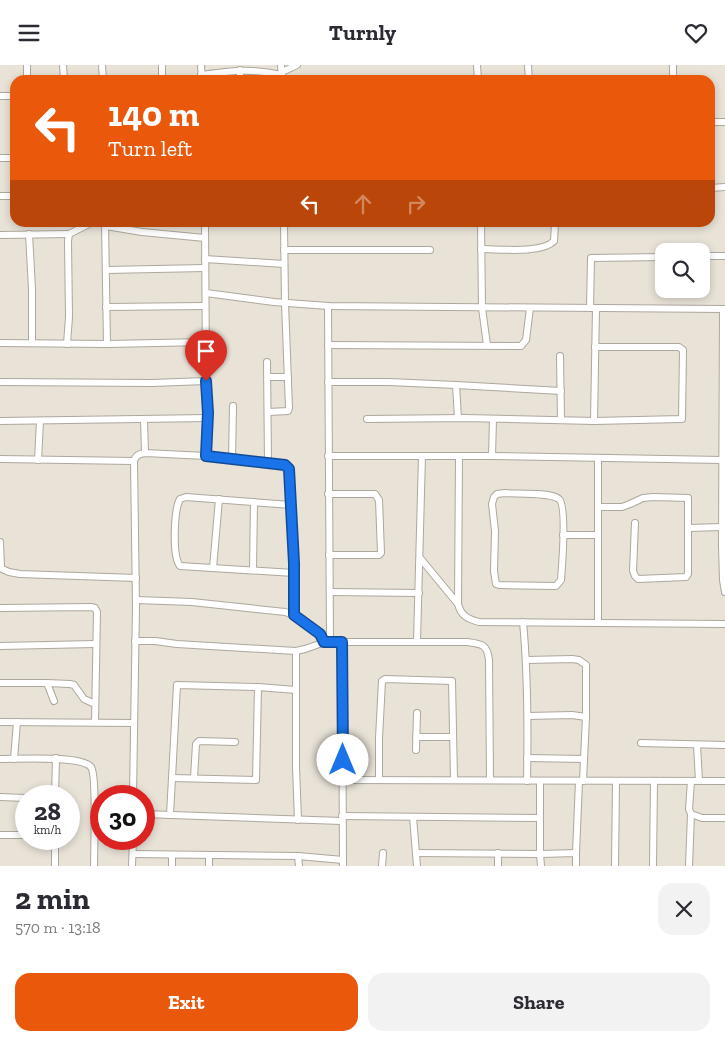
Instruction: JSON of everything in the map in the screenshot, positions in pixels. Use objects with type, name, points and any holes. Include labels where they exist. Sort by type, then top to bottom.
[{"type":"street","points":[[214,75],[242,68],[282,73],[298,65]]},
{"type":"street","points":[[0,235],[70,235],[84,227]]},
{"type":"street","points":[[106,227],[107,344]]},
{"type":"street","points":[[120,227],[142,232],[205,238]]},
{"type":"street","points":[[205,227],[208,418],[206,456]]},
{"type":"street","points":[[268,412],[288,411],[289,408],[284,227]]},
{"type":"street","points":[[481,227],[482,307],[487,345]]},
{"type":"street","points":[[481,249],[532,249],[545,247],[554,241],[555,227]]},
{"type":"street","points":[[29,234],[32,343]]},
{"type":"street","points":[[67,344],[69,317],[68,241],[70,235]]},
{"type":"street","points":[[284,250],[430,250]]},
{"type":"street","points":[[710,256],[725,256]]},
{"type":"street","points":[[594,421],[595,347],[592,258],[655,257]]},
{"type":"street","points":[[205,259],[284,264]]},
{"type":"street","points":[[106,270],[205,268]]},
{"type":"street","points":[[206,293],[285,303],[328,306],[724,309],[724,433],[722,460],[724,508],[722,527],[725,592]]},
{"type":"street","points":[[106,307],[206,306]]},
{"type":"street","points":[[327,642],[330,592],[328,306]]},
{"type":"street","points":[[328,345],[521,346],[526,340],[530,308]]},
{"type":"street","points":[[0,343],[107,344],[206,342]]},
{"type":"street","points":[[367,419],[458,418],[594,421],[680,420],[682,418],[682,350],[679,347],[595,347]]},
{"type":"street","points":[[560,356],[561,420]]},
{"type":"street","points":[[268,362],[268,463]]},
{"type":"street","points":[[268,377],[288,377]]},
{"type":"street","points":[[0,382],[152,383],[206,381]]},
{"type":"street","points":[[328,382],[390,382],[561,391]]},
{"type":"street","points":[[456,385],[458,418]]},
{"type":"street","points":[[232,459],[233,406]]},
{"type":"street","points":[[0,421],[208,418]]},
{"type":"street","points":[[144,419],[145,453]]},
{"type":"street","points":[[492,456],[493,419]]},
{"type":"street","points":[[38,460],[40,421]]},
{"type":"street","points":[[133,785],[136,600],[134,461],[139,454],[206,456],[288,466],[292,505],[294,615]]},
{"type":"street","points":[[328,456],[492,456],[722,460]]},
{"type":"street","points":[[417,641],[422,456]]},
{"type":"street","points":[[459,456],[458,604],[460,611],[470,620],[479,622],[725,624]]},
{"type":"street","points":[[0,459],[134,461]]},
{"type":"street","points":[[598,459],[598,623]]},
{"type":"street","points":[[328,494],[375,494],[378,496],[381,553],[379,555],[329,555]]},
{"type":"street","points":[[497,494],[548,496],[558,499],[563,510],[563,535],[561,580],[556,586],[499,585],[496,583],[494,571],[495,531],[492,504],[497,494]]},
{"type":"street","points":[[292,505],[186,497],[180,499],[176,512],[178,563],[180,566],[294,573]]},
{"type":"street","points":[[598,507],[622,507],[642,498],[687,498],[688,574],[686,577],[638,579],[635,576],[633,571],[635,523]]},
{"type":"street","points":[[213,568],[219,499]]},
{"type":"street","points":[[253,570],[254,502]]},
{"type":"street","points":[[688,528],[722,527]]},
{"type":"street","points":[[563,535],[598,535]]},
{"type":"street","points":[[0,541],[0,568],[10,572],[20,574],[136,578]]},
{"type":"street","points":[[420,558],[458,604]]},
{"type":"street","points":[[330,592],[419,593]]},
{"type":"street","points":[[136,600],[192,602],[276,611],[294,615],[320,634],[327,642]]},
{"type":"street","points":[[0,608],[95,608],[97,612],[95,722]]},
{"type":"street","points":[[522,622],[526,660],[528,716],[527,781]]},
{"type":"street","points":[[135,641],[296,651],[327,642],[467,642],[484,646],[488,650],[489,660],[490,779]]},
{"type":"street","points":[[133,854],[298,856],[343,863],[342,642]]},
{"type":"street","points":[[0,646],[95,644]]},
{"type":"street","points":[[296,651],[298,820]]},
{"type":"street","points":[[526,660],[572,659],[583,662],[587,670],[584,759],[576,866]]},
{"type":"street","points":[[379,780],[379,739],[383,680],[452,681],[454,779]]},
{"type":"street","points":[[0,683],[64,683],[74,685],[84,699],[95,704]]},
{"type":"street","points":[[47,683],[54,701]]},
{"type":"street","points":[[170,815],[177,685],[296,690]]},
{"type":"street","points":[[172,778],[256,780],[258,687]]},
{"type":"street","points":[[416,750],[417,713]]},
{"type":"street","points":[[528,716],[572,715],[586,717]]},
{"type":"street","points":[[0,722],[134,723]]},
{"type":"street","points":[[14,759],[17,722]]},
{"type":"street","points":[[416,737],[454,737]]},
{"type":"street","points":[[194,778],[196,744],[199,741],[235,742]]},
{"type":"street","points":[[641,743],[725,745]]},
{"type":"street","points":[[697,745],[699,781]]},
{"type":"street","points":[[55,785],[56,758]]},
{"type":"street","points":[[0,759],[56,758],[79,762],[92,768],[94,866]]},
{"type":"street","points":[[527,758],[584,759]]},
{"type":"street","points":[[343,780],[725,781]]},
{"type":"street","points":[[540,781],[541,866]]},
{"type":"street","points":[[615,866],[616,781]]},
{"type":"street","points":[[653,866],[654,781]]},
{"type":"street","points":[[689,866],[691,781]]},
{"type":"street","points":[[0,797],[15,798]]},
{"type":"street","points":[[155,814],[298,820],[414,817],[540,818]]},
{"type":"street","points":[[690,814],[702,818],[725,818]]},
{"type":"street","points":[[414,817],[417,866]]},
{"type":"street","points":[[0,835],[15,835]]},
{"type":"street","points":[[55,850],[55,866]]},
{"type":"street","points":[[132,866],[133,850]]},
{"type":"street","points":[[382,866],[383,853]]},
{"type":"street","points":[[416,853],[576,853]]},
{"type":"street","points":[[498,853],[498,866]]},
{"type":"street","points":[[172,855],[172,866]]},
{"type":"street","points":[[209,856],[209,866]]},
{"type":"street","points":[[298,856],[299,866]]},
{"type":"route","points":[[206,381],[208,413],[206,456],[288,466],[292,505],[294,615],[320,634],[324,642],[342,642],[343,760]]}]
